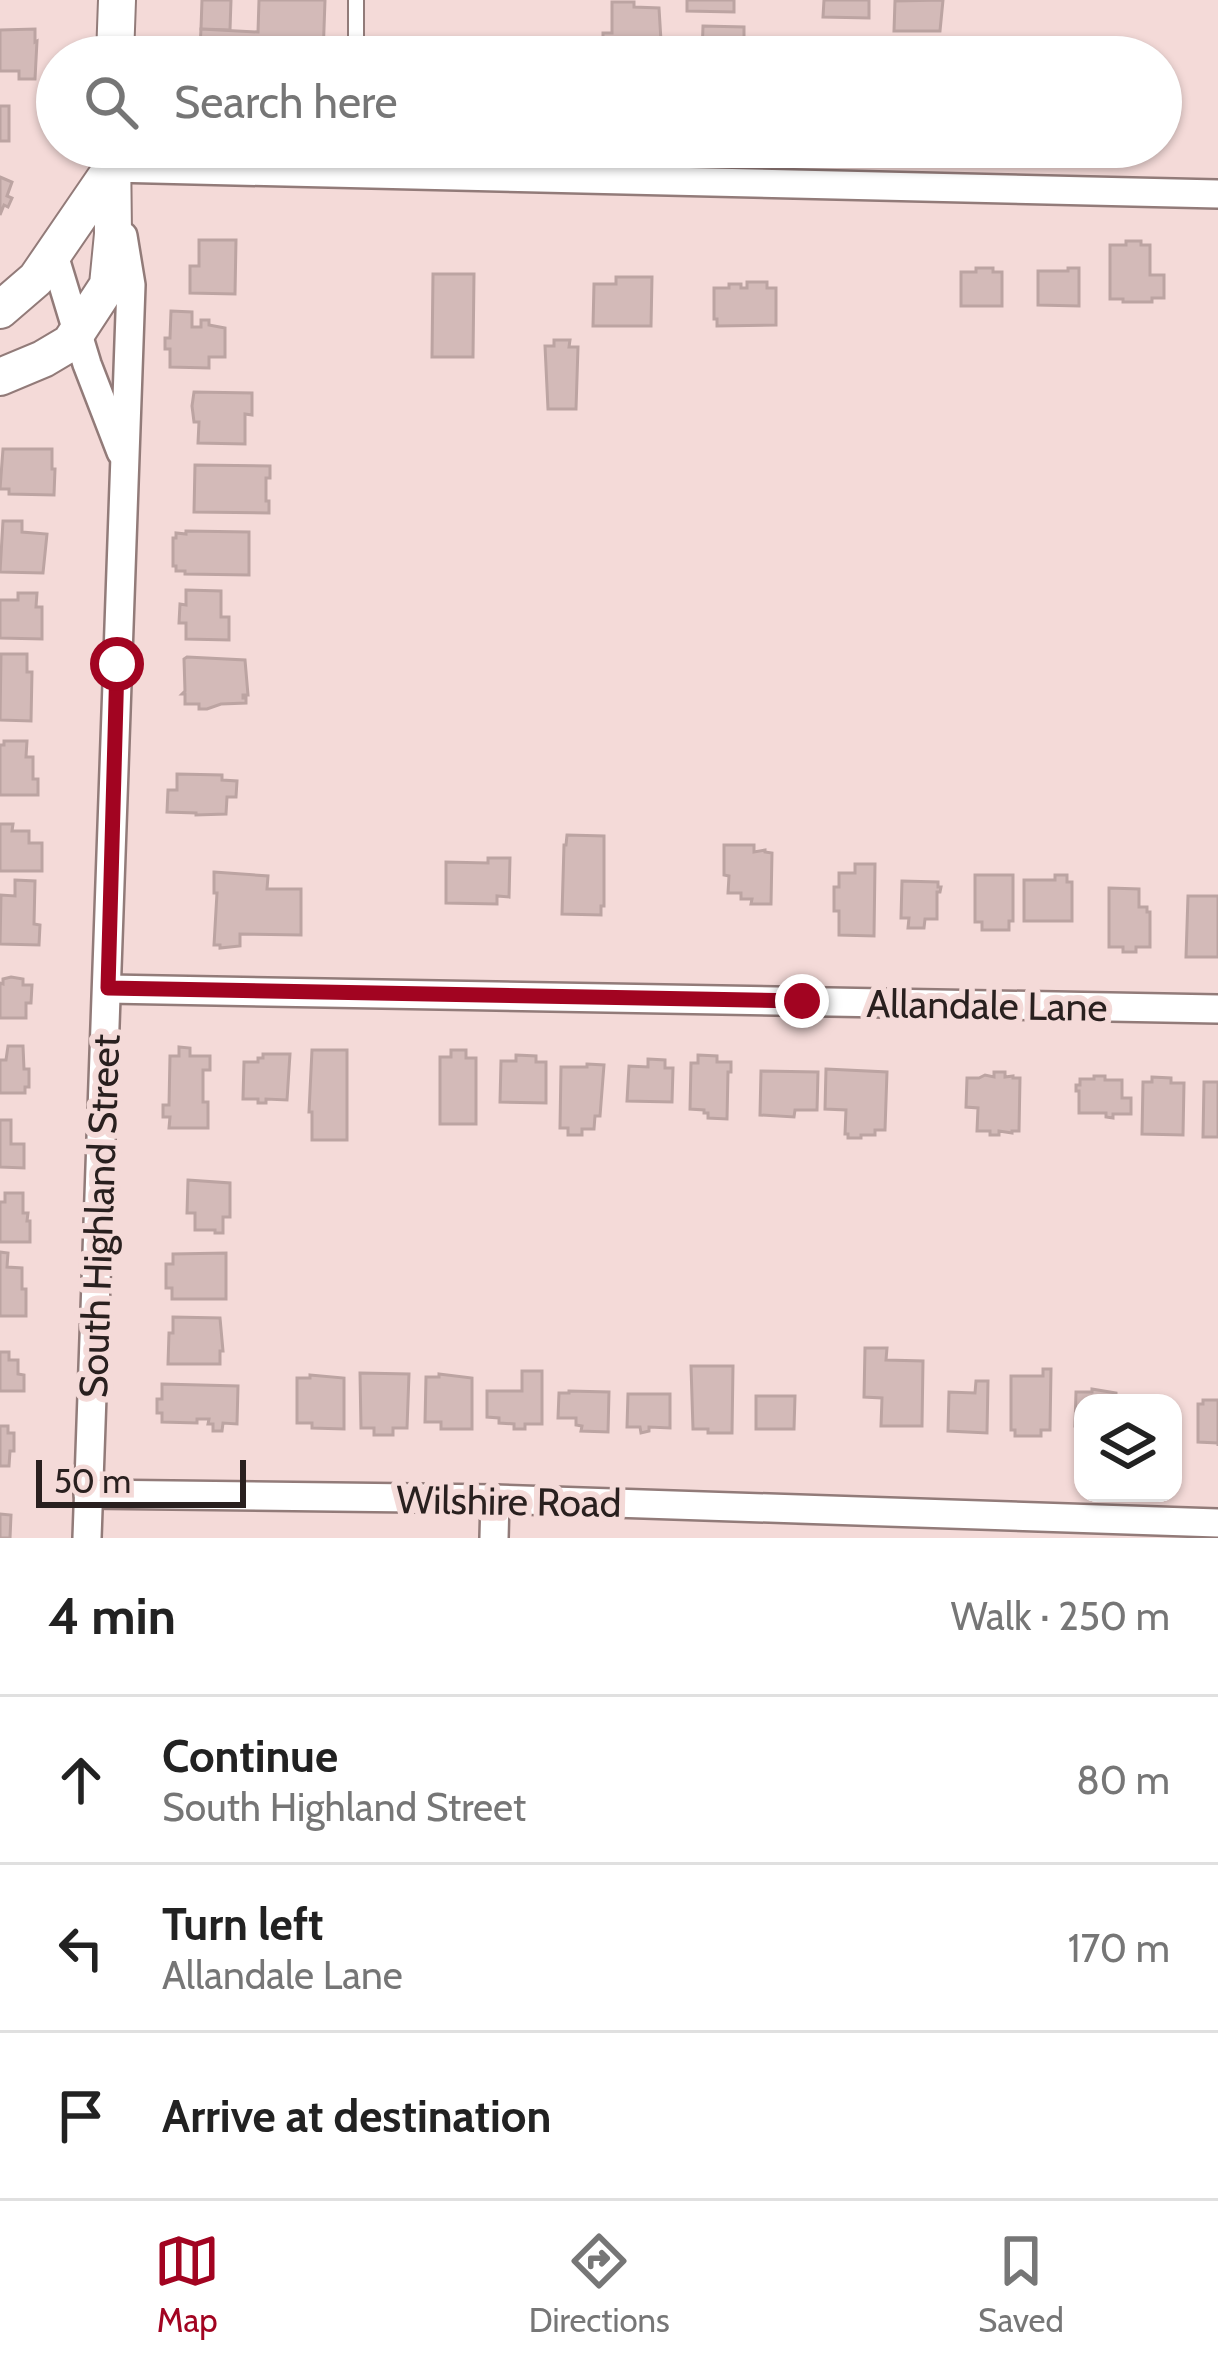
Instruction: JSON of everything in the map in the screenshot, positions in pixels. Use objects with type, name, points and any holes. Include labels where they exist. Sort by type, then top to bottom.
[{"type":"main road","points":[[116,36],[117,0]]},
{"type":"main road","points":[[0,310],[36,279],[54,255],[106,168]]},
{"type":"main road","points":[[0,377],[70,343],[108,285],[112,168]]},
{"type":"street","name":"South Highland Street","points":[[87,1538],[130,285],[113,168]]},
{"type":"street","points":[[558,168],[1218,194]]},
{"type":"street","name":"South Highland Street","points":[[54,255],[87,364],[125,461]]},
{"type":"street","name":"Allandale Lane","points":[[108,988],[1218,1009]]},
{"type":"street","name":"Wilshire Road","points":[[88,1494],[494,1499],[1218,1523]]},
{"type":"street","points":[[494,1499],[494,1538]]},
{"type":"lane","points":[[356,0],[356,36]]},
{"type":"building","points":[[202,0],[231,0],[230,30],[201,29]]},
{"type":"building","points":[[259,0],[325,0],[324,36],[201,36],[201,29],[258,32]]},
{"type":"building","points":[[687,0],[734,0],[734,12],[687,11]]},
{"type":"building","points":[[824,0],[869,0],[869,18],[823,17]]},
{"type":"building","points":[[943,0],[940,31],[894,31],[895,1]]},
{"type":"building","points":[[612,2],[659,8],[661,36],[603,36],[612,33]]},
{"type":"building","points":[[703,26],[744,27],[744,36],[703,36]]},
{"type":"building","points":[[35,29],[35,79],[19,79],[19,71],[0,71],[0,30]]},
{"type":"building","points":[[0,106],[9,106],[9,141],[0,141]]},
{"type":"building","points":[[0,177],[12,182],[7,196],[12,198],[0,215]]},
{"type":"building","points":[[199,240],[236,240],[235,294],[190,293],[190,266],[199,266]]},
{"type":"building","points":[[1126,241],[1150,245],[1150,275],[1164,275],[1164,298],[1152,298],[1152,302],[1110,299],[1110,245],[1126,245]]},
{"type":"building","points":[[976,268],[1002,272],[1002,306],[961,306],[961,272],[976,272]]},
{"type":"building","points":[[1079,268],[1079,306],[1038,305],[1038,271]]},
{"type":"building","points":[[433,274],[474,274],[473,357],[432,357]]},
{"type":"building","points":[[616,277],[652,277],[651,326],[593,326],[594,284],[616,284]]},
{"type":"building","points":[[747,282],[767,282],[767,288],[776,288],[776,325],[717,326],[714,288],[741,284],[747,288]]},
{"type":"building","points":[[171,311],[192,312],[192,327],[209,320],[209,325],[225,328],[225,357],[209,357],[209,368],[170,367],[165,338],[170,338]]},
{"type":"building","points":[[554,340],[570,340],[569,347],[578,347],[576,409],[548,409],[545,346],[554,346]]},
{"type":"building","points":[[194,392],[252,393],[252,415],[245,414],[245,444],[198,443]]},
{"type":"building","points":[[3,449],[52,449],[54,495],[9,494],[9,489],[0,489]]},
{"type":"building","points":[[195,465],[270,466],[270,478],[266,478],[269,513],[194,512]]},
{"type":"building","points":[[3,521],[22,521],[22,532],[47,534],[43,573],[0,572]]},
{"type":"building","points":[[186,531],[249,532],[249,575],[176,571],[173,538]]},
{"type":"building","points":[[186,590],[221,591],[221,617],[229,617],[229,640],[186,639],[186,623],[179,623]]},
{"type":"building","points":[[18,593],[37,593],[42,639],[0,638],[0,600],[18,600]]},
{"type":"building","points":[[1,654],[27,654],[27,672],[32,672],[31,721],[0,720]]},
{"type":"building","points":[[187,657],[245,660],[246,703],[207,709],[185,704]]},
{"type":"building","points":[[27,741],[26,757],[33,757],[38,795],[0,795],[0,745]]},
{"type":"building","points":[[177,774],[222,775],[222,780],[237,781],[236,797],[227,797],[226,814],[167,812],[168,790],[177,790]]},
{"type":"building","points":[[0,824],[13,824],[12,831],[29,831],[29,843],[42,843],[42,871],[0,871]]},
{"type":"building","points":[[567,835],[604,836],[601,915],[562,914]]},
{"type":"building","points":[[724,845],[754,845],[754,852],[772,853],[771,904],[751,904],[752,899],[741,899],[741,893],[728,893]]},
{"type":"building","points":[[488,858],[510,858],[509,897],[497,896],[497,904],[446,903],[446,862],[488,863]]},
{"type":"building","points":[[855,864],[875,864],[874,936],[839,935],[834,887],[839,887],[839,873],[855,873]]},
{"type":"building","points":[[214,872],[268,876],[267,889],[301,889],[301,935],[240,934],[240,946],[214,945]]},
{"type":"building","points":[[975,875],[1013,875],[1009,930],[982,930],[982,922],[975,922]]},
{"type":"building","points":[[1055,875],[1067,875],[1067,882],[1072,882],[1072,921],[1024,921],[1024,880],[1055,880]]},
{"type":"building","points":[[15,880],[35,881],[34,924],[40,925],[39,945],[0,944],[1,895],[15,896]]},
{"type":"building","points":[[902,881],[938,882],[941,887],[937,919],[925,919],[924,928],[908,928],[909,918],[901,918]]},
{"type":"building","points":[[1109,888],[1139,889],[1139,907],[1150,912],[1150,947],[1123,952],[1123,947],[1109,947]]},
{"type":"building","points":[[1188,896],[1218,896],[1218,957],[1186,957]]},
{"type":"building","points":[[11,977],[32,985],[26,1018],[0,1018],[0,983]]},
{"type":"building","points":[[8,1046],[23,1046],[24,1069],[29,1069],[25,1093],[0,1093],[0,1060],[6,1060]]},
{"type":"building","points":[[179,1047],[190,1048],[190,1056],[210,1056],[210,1070],[203,1070],[208,1128],[169,1128],[170,1117],[163,1117],[163,1105],[169,1105],[170,1056],[179,1056]]},
{"type":"building","points":[[312,1050],[347,1050],[347,1140],[312,1140]]},
{"type":"building","points":[[451,1050],[466,1050],[466,1058],[476,1058],[476,1124],[440,1124],[440,1057],[451,1057]]},
{"type":"building","points":[[263,1054],[290,1054],[287,1100],[258,1103],[258,1099],[243,1099],[244,1062],[258,1062]]},
{"type":"building","points":[[516,1055],[546,1062],[546,1103],[500,1102],[501,1061],[516,1061]]},
{"type":"building","points":[[698,1055],[731,1062],[727,1119],[708,1118],[704,1110],[690,1109],[691,1063],[698,1063]]},
{"type":"building","points":[[648,1059],[665,1060],[665,1068],[673,1068],[672,1102],[627,1101],[629,1066],[648,1067]]},
{"type":"building","points":[[604,1065],[600,1116],[595,1116],[594,1129],[568,1135],[568,1128],[560,1128],[561,1067]]},
{"type":"building","points":[[826,1069],[887,1072],[885,1130],[848,1138],[846,1110],[825,1109]]},
{"type":"building","points":[[761,1071],[818,1072],[817,1110],[795,1110],[794,1117],[760,1115]]},
{"type":"building","points":[[994,1072],[1020,1078],[1019,1131],[990,1135],[990,1131],[977,1131],[978,1108],[966,1107],[967,1078],[994,1077]]},
{"type":"building","points":[[1094,1076],[1122,1080],[1122,1098],[1131,1098],[1131,1114],[1113,1114],[1113,1118],[1106,1113],[1079,1113],[1076,1085]]},
{"type":"building","points":[[1152,1077],[1184,1083],[1183,1135],[1142,1134],[1143,1082],[1152,1082]]},
{"type":"building","points":[[1204,1082],[1218,1082],[1218,1137],[1203,1137]]},
{"type":"building","points":[[0,1120],[11,1120],[11,1144],[24,1144],[24,1168],[0,1167]]},
{"type":"building","points":[[188,1180],[230,1183],[230,1217],[223,1217],[223,1233],[195,1230],[195,1213],[187,1213]]},
{"type":"building","points":[[5,1193],[23,1193],[30,1242],[0,1242],[0,1202],[5,1202]]},
{"type":"building","points":[[0,1252],[8,1253],[7,1267],[22,1268],[26,1316],[0,1316]]},
{"type":"building","points":[[226,1253],[226,1299],[172,1299],[172,1288],[166,1288],[166,1264],[173,1264],[173,1254]]},
{"type":"building","points":[[173,1317],[220,1318],[220,1364],[168,1364]]},
{"type":"building","points":[[865,1348],[887,1348],[886,1360],[923,1361],[922,1426],[881,1426],[882,1398],[864,1397]]},
{"type":"building","points":[[0,1352],[9,1352],[9,1360],[18,1360],[24,1391],[0,1391]]},
{"type":"building","points":[[691,1366],[733,1366],[732,1433],[693,1429]]},
{"type":"building","points":[[1043,1369],[1051,1369],[1050,1430],[1041,1430],[1041,1436],[1015,1436],[1011,1376],[1043,1376]]},
{"type":"building","points":[[522,1371],[542,1371],[542,1424],[514,1429],[514,1424],[487,1417],[487,1391],[522,1391]]},
{"type":"building","points":[[360,1373],[409,1374],[407,1428],[393,1428],[393,1435],[374,1435],[374,1428],[361,1428]]},
{"type":"building","points":[[426,1377],[472,1378],[472,1429],[441,1429],[441,1422],[425,1422]]},
{"type":"building","points":[[297,1378],[344,1378],[344,1429],[297,1423]]},
{"type":"building","points":[[976,1381],[988,1381],[987,1433],[948,1431],[949,1392],[975,1393]]},
{"type":"building","points":[[162,1384],[238,1386],[237,1424],[223,1423],[222,1431],[213,1431],[209,1419],[162,1422],[157,1399],[162,1399]]},
{"type":"building","points":[[1092,1389],[1116,1394],[1076,1394]]},
{"type":"building","points":[[609,1392],[608,1432],[581,1431],[576,1418],[558,1418],[559,1393]]},
{"type":"building","points":[[628,1394],[670,1394],[670,1428],[649,1427],[641,1433],[640,1427],[627,1427]]},
{"type":"building","points":[[756,1396],[795,1396],[794,1429],[756,1429]]},
{"type":"building","points":[[1218,1400],[1218,1443],[1198,1442],[1198,1404]]},
{"type":"building","points":[[0,1426],[14,1433],[9,1466],[0,1466]]},
{"type":"building","points":[[0,1514],[11,1515],[10,1538],[0,1538]]},
{"type":"route","points":[[117,664],[108,988],[802,1001]]}]
